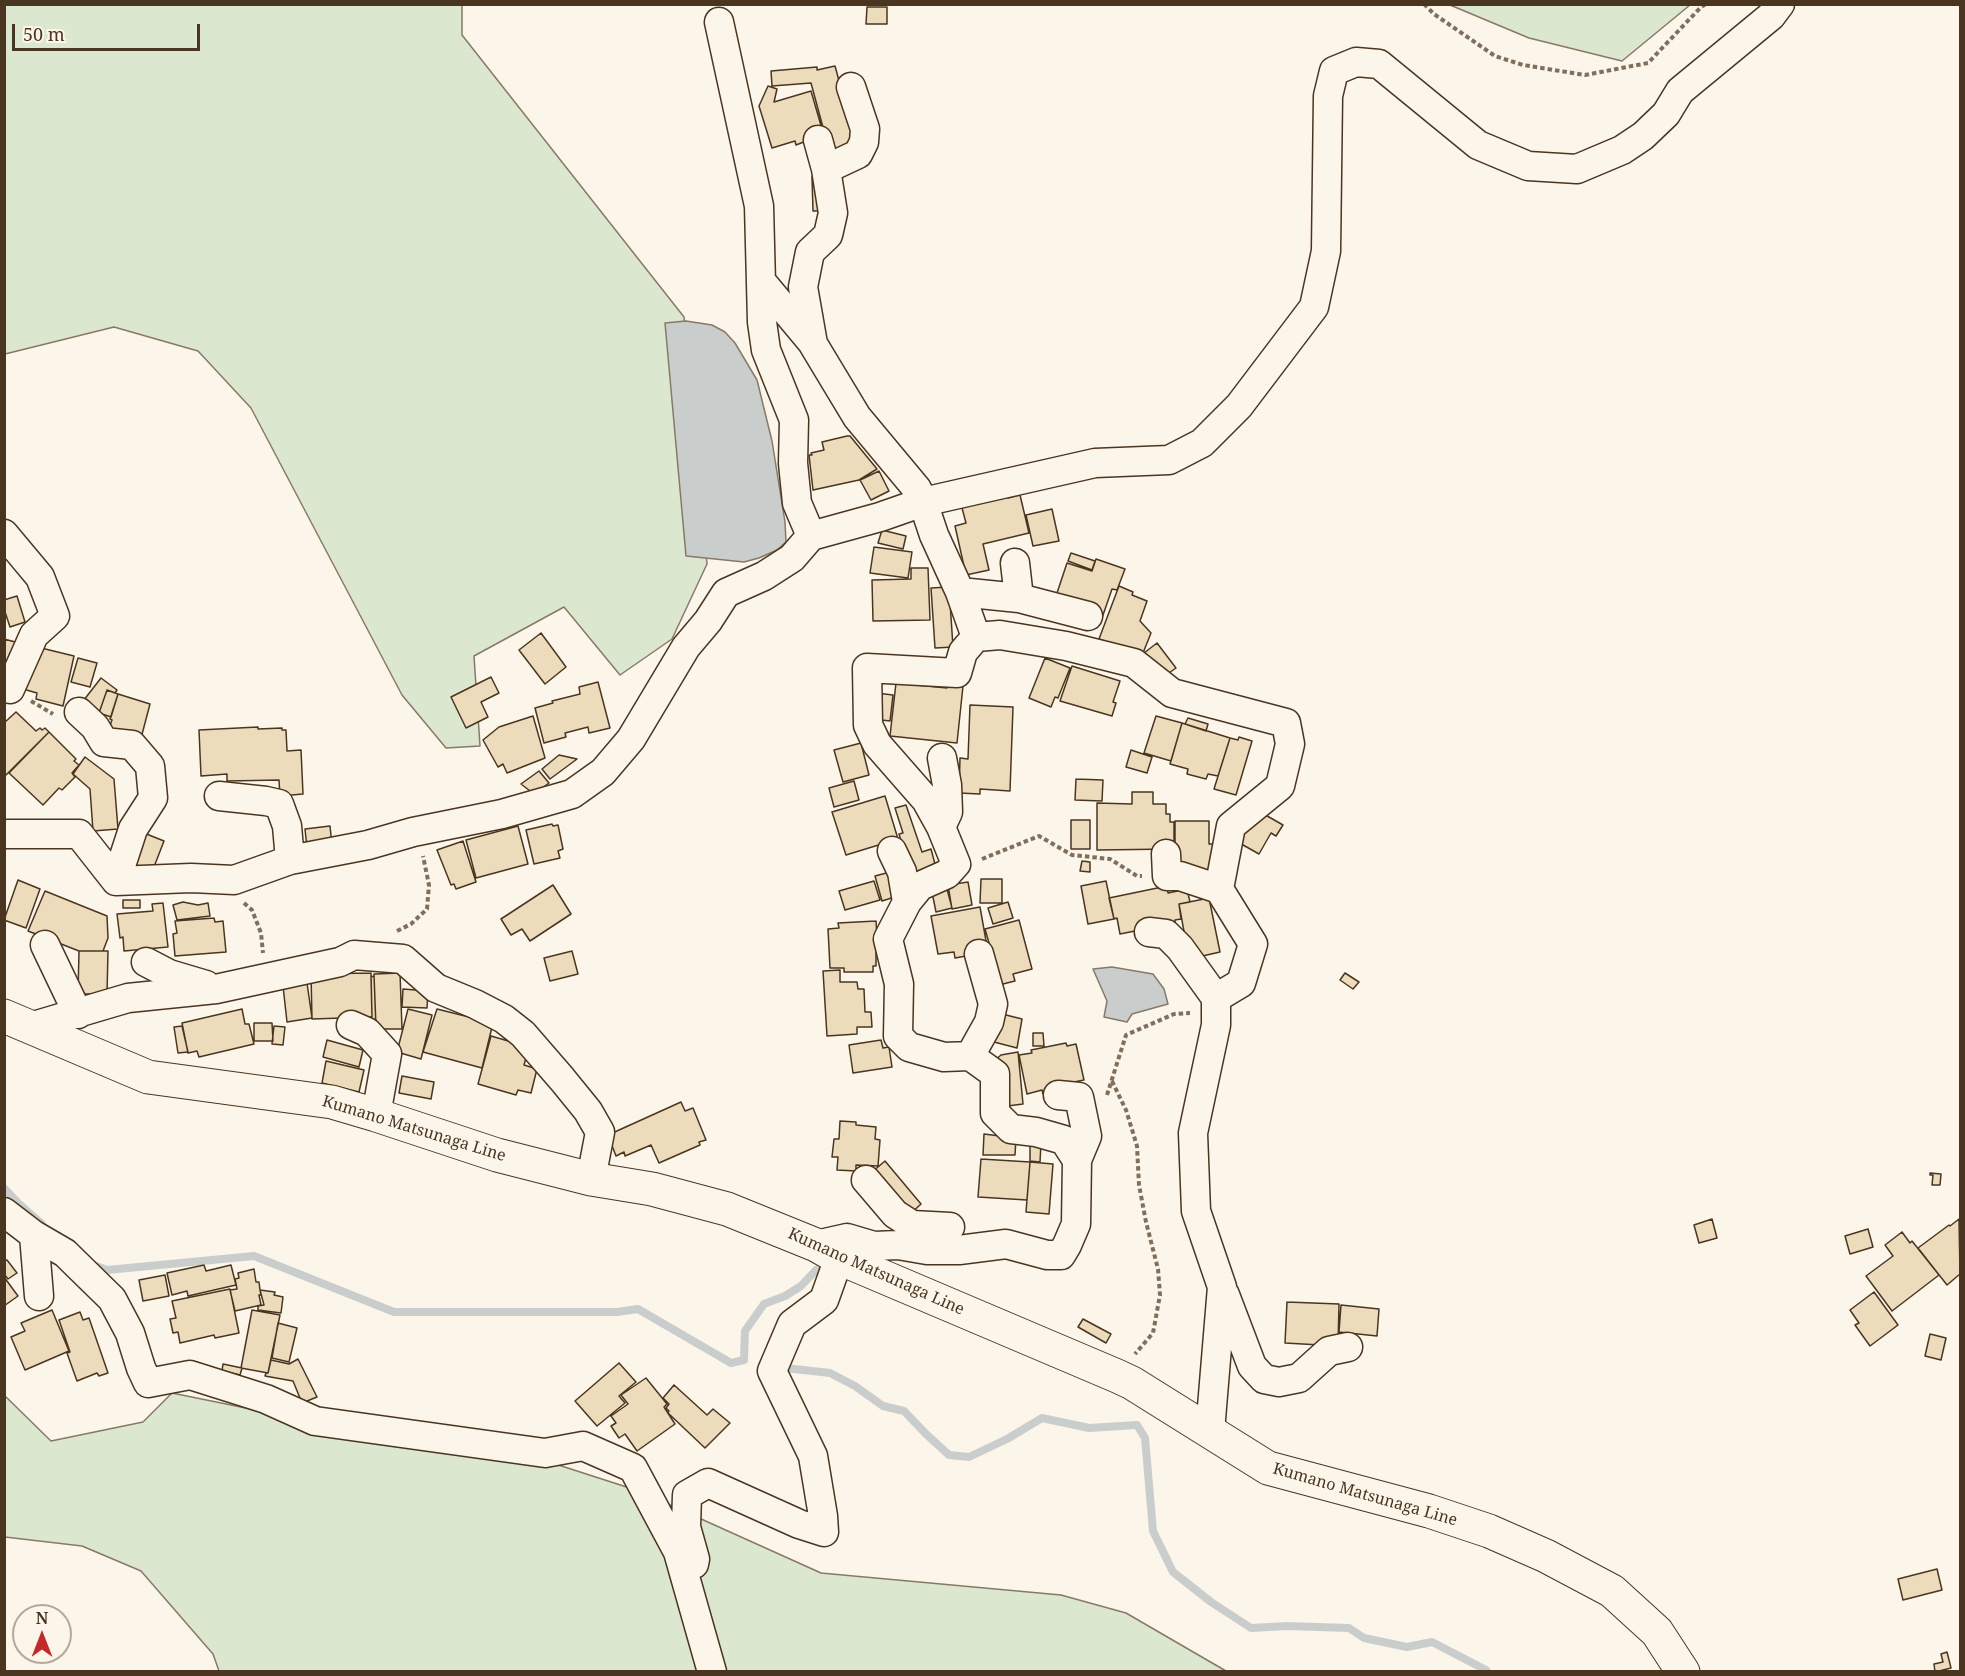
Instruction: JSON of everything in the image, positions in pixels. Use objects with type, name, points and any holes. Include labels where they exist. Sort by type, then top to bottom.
[{"type":"main road","name":"Kumano Matsunaga Line","points":[[17,1022],[148,1077],[332,1102],[376,1114],[497,1155],[591,1179],[652,1189],[727,1209],[1132,1383],[1268,1468],[1429,1511],[1490,1532],[1546,1556],[1612,1592],[1657,1632],[1683,1671]]},
{"type":"street","points":[[116,882],[191,878],[234,880],[290,860],[368,845],[413,832],[502,814],[572,794],[603,772],[632,739],[686,647],[708,621],[726,593],[764,576],[792,558],[811,536],[880,517],[923,502],[1095,463],[1168,460],[1202,443],[1239,406],[1314,307],[1326,251],[1328,96],[1334,71],[1356,62],[1379,64],[1478,145],[1528,166],[1577,169],[1622,150],[1643,136],[1666,114],[1680,91],[1764,22],[1780,4]]},
{"type":"street","points":[[719,22],[759,206],[762,322],[766,350],[794,420],[796,502],[811,536]]},
{"type":"street","points":[[826,169],[858,154],[864,142],[865,129],[851,87]]},
{"type":"street","points":[[813,344],[803,287],[810,252],[828,235],[833,213],[826,169],[818,140]]},
{"type":"street","points":[[761,281],[813,344],[857,417],[917,489],[934,535],[960,592],[976,637]]},
{"type":"street","points":[[4,534],[40,577],[55,616],[34,635],[10,689],[4,687]]},
{"type":"street","points":[[1015,563],[1019,598]]},
{"type":"street","points":[[960,592],[1019,598],[1088,616]]},
{"type":"street","points":[[1082,1148],[1036,1132],[1011,1129],[995,1113],[995,1074],[970,1056],[944,1057],[909,1047],[898,1036],[899,984],[888,939],[907,902],[920,886],[947,874],[956,864],[941,827],[926,800],[877,744],[868,725],[867,668],[957,673],[963,652],[976,637],[1000,635],[1066,646],[1134,663],[1172,693],[1286,723],[1290,744],[1280,786],[1231,826],[1219,889]]},
{"type":"street","points":[[79,712],[95,727],[104,742],[132,745],[150,766],[153,798],[133,829],[116,882]]},
{"type":"street","points":[[941,827],[948,812],[948,785],[942,758]]},
{"type":"street","points":[[219,796],[279,804],[287,826],[290,860]]},
{"type":"street","points":[[4,834],[79,834],[116,882]]},
{"type":"street","points":[[892,851],[902,872],[907,902]]},
{"type":"street","points":[[1167,865],[1180,876],[1219,889],[1253,944],[1241,983],[1216,1012],[1193,1133],[1196,1211],[1222,1287],[1252,1365],[1264,1379],[1279,1382],[1299,1378],[1329,1351],[1348,1347]]},
{"type":"street","points":[[1149,932],[1167,934],[1185,954],[1216,1012]]},
{"type":"street","points":[[45,945],[78,1014]]},
{"type":"street","points":[[970,1056],[989,1022],[993,1004],[979,954]]},
{"type":"street","points":[[17,1022],[78,1014],[128,998],[216,989],[340,962],[354,955],[403,959],[436,988],[475,1004],[504,1020],[523,1034],[588,1111],[600,1132],[591,1179]]},
{"type":"street","points":[[146,962],[169,974],[216,989]]},
{"type":"street","points":[[351,1025],[367,1032],[387,1054],[376,1114]]},
{"type":"street","points":[[866,1180],[895,1214],[912,1226],[941,1221],[1005,1244],[1047,1255],[1061,1255],[1076,1224],[1082,1148],[1079,1097],[1058,1095]]},
{"type":"street","points":[[4,1212],[34,1235],[65,1253],[112,1299],[130,1333],[148,1383],[190,1375],[266,1399],[315,1421],[545,1453],[583,1446],[633,1468],[678,1552],[712,1671]]},
{"type":"street","points":[[34,1235],[39,1296]]},
{"type":"street","points":[[687,1586],[695,1559],[686,1527],[687,1495],[708,1483],[799,1524],[824,1532],[824,1516],[813,1456],[772,1371],[792,1324],[824,1300],[828,1252],[847,1238],[874,1246],[898,1245],[927,1250],[958,1250],[1005,1244]]},
{"type":"street","points":[[1210,1431],[1222,1287]]},
{"type":"path","points":[[1424,4],[1434,14],[1495,56],[1523,65],[1585,75],[1648,63],[1706,4]]},
{"type":"path","points":[[354,955],[411,924],[427,909],[429,885],[421,848],[413,832]]},
{"type":"path","points":[[947,874],[1039,836],[1072,855],[1110,859],[1137,876],[1167,865]]},
{"type":"path","points":[[236,896],[252,910],[261,933],[267,978]]},
{"type":"path","points":[[1082,1148],[1112,1081],[1126,1035],[1174,1014],[1189,1013],[1209,1017],[1216,1012]]},
{"type":"path","points":[[1112,1081],[1126,1110],[1137,1146],[1139,1185],[1158,1269],[1160,1295],[1153,1333],[1117,1376]]},
{"type":"green space","points":[[5,5],[462,5],[462,35],[684,317],[707,564],[672,639],[620,675],[564,607],[474,656],[480,746],[446,748],[402,695],[251,408],[198,351],[114,327],[5,354]]},
{"type":"green space","points":[[1450,5],[1690,5],[1622,61],[1529,38]]},
{"type":"green space","points":[[172,1393],[290,1417],[546,1461],[639,1491],[821,1573],[1061,1595],[1126,1613],[1226,1671],[219,1671],[213,1654],[141,1571],[82,1546],[5,1537],[4,1395],[51,1441],[143,1422]]},
{"type":"shaded area","points":[[686,321],[712,325],[725,332],[735,343],[757,380],[772,441],[786,542],[777,550],[759,558],[744,562],[686,556],[665,323]]},
{"type":"shaded area","points":[[1112,967],[1153,974],[1164,989],[1168,1004],[1132,1014],[1127,1022],[1104,1017],[1107,1001],[1093,969]]},
{"type":"building","points":[[867,7],[887,7],[887,24],[866,24]]},
{"type":"building","points":[[835,66],[855,139],[833,152],[828,146],[811,83],[772,86],[771,71],[817,67],[817,70]]},
{"type":"building","points":[[768,86],[777,89],[774,102],[811,91],[822,129],[814,138],[796,145],[795,141],[772,148],[759,106]]},
{"type":"building","points":[[812,177],[824,177],[825,211],[813,211]]},
{"type":"building","points":[[850,436],[877,469],[859,480],[813,490],[809,455],[824,450],[822,442]]},
{"type":"building","points":[[879,471],[889,491],[871,500],[860,480]]},
{"type":"building","points":[[1007,493],[1008,498],[1020,495],[1029,533],[983,544],[989,570],[966,575],[955,526],[966,523],[962,508]]},
{"type":"building","points":[[1052,509],[1059,541],[1033,546],[1026,515]]},
{"type":"building","points":[[882,530],[906,536],[903,549],[878,543]]},
{"type":"building","points":[[874,547],[912,552],[908,578],[870,573]]},
{"type":"building","points":[[1071,553],[1095,561],[1092,570],[1068,561]]},
{"type":"building","points":[[1096,559],[1125,569],[1117,590],[1112,589],[1102,618],[1054,602],[1067,563],[1092,571]]},
{"type":"building","points":[[911,568],[928,568],[930,620],[873,621],[872,580],[911,579]]},
{"type":"building","points":[[1119,586],[1147,601],[1140,621],[1151,633],[1141,658],[1124,648],[1099,639]]},
{"type":"building","points":[[949,587],[953,647],[935,648],[931,588]]},
{"type":"building","points":[[17,596],[25,622],[10,627],[4,609],[4,600]]},
{"type":"building","points":[[541,633],[566,667],[545,684],[519,650]]},
{"type":"building","points":[[4,639],[19,643],[4,676]]},
{"type":"building","points":[[1157,643],[1176,668],[1162,678],[1144,653]]},
{"type":"building","points":[[33,646],[74,656],[63,706],[36,699],[37,693],[23,689]]},
{"type":"building","points":[[78,658],[97,663],[90,687],[71,682]]},
{"type":"building","points":[[1045,658],[1070,668],[1058,698],[1055,697],[1051,707],[1029,698]]},
{"type":"building","points":[[1072,666],[1120,681],[1113,702],[1116,703],[1112,716],[1060,701]]},
{"type":"building","points":[[491,677],[499,693],[481,702],[488,717],[466,728],[451,697]]},
{"type":"building","points":[[101,678],[117,690],[115,693],[107,690],[99,713],[80,705]]},
{"type":"building","points":[[598,682],[610,728],[589,733],[588,727],[565,733],[566,737],[544,743],[535,708],[580,694],[579,687]]},
{"type":"building","points":[[896,683],[947,688],[948,685],[963,686],[957,743],[890,736]]},
{"type":"building","points":[[107,690],[118,694],[111,717],[99,713]]},
{"type":"building","points":[[876,693],[893,695],[890,721],[873,719]]},
{"type":"building","points":[[118,694],[150,704],[140,742],[108,731]]},
{"type":"building","points":[[970,705],[1013,707],[1010,791],[980,789],[980,794],[959,793],[960,758],[968,759]]},
{"type":"building","points":[[16,712],[36,731],[45,728],[49,732],[4,777],[4,723]]},
{"type":"building","points":[[533,716],[545,758],[507,773],[503,764],[498,767],[483,740],[499,727]]},
{"type":"building","points":[[1156,716],[1182,723],[1171,761],[1144,753]]},
{"type":"building","points":[[1188,718],[1208,724],[1206,731],[1185,724]]},
{"type":"building","points":[[1182,723],[1230,738],[1218,776],[1208,774],[1206,779],[1187,774],[1188,769],[1170,764]]},
{"type":"building","points":[[258,727],[258,729],[282,728],[286,730],[287,751],[301,750],[303,794],[280,796],[279,780],[227,781],[227,774],[201,776],[199,730]]},
{"type":"building","points":[[49,732],[76,759],[74,761],[79,765],[72,773],[75,777],[62,790],[59,788],[43,805],[9,773]]},
{"type":"building","points":[[1239,737],[1252,741],[1236,795],[1214,789],[1230,738],[1238,740]]},
{"type":"building","points":[[861,743],[869,775],[843,782],[834,750]]},
{"type":"building","points":[[1131,750],[1152,757],[1147,773],[1126,767]]},
{"type":"building","points":[[559,755],[577,759],[550,779],[542,769]]},
{"type":"building","points":[[85,757],[114,779],[118,829],[93,831],[90,789],[73,774]]},
{"type":"building","points":[[539,771],[549,783],[534,794],[521,784]]},
{"type":"building","points":[[1076,779],[1103,780],[1102,801],[1075,800]]},
{"type":"building","points":[[854,781],[859,800],[834,807],[829,788]]},
{"type":"building","points":[[1132,792],[1153,792],[1153,804],[1166,804],[1166,814],[1170,814],[1170,822],[1174,822],[1174,849],[1097,850],[1097,803],[1132,804]]},
{"type":"building","points":[[885,796],[898,839],[846,855],[832,812]]},
{"type":"building","points":[[906,805],[922,852],[931,849],[936,868],[911,874],[899,834],[903,833],[895,808]]},
{"type":"building","points":[[1255,809],[1283,825],[1276,836],[1271,833],[1259,854],[1236,841]]},
{"type":"building","points":[[1071,820],[1090,820],[1090,849],[1071,849]]},
{"type":"building","points":[[1175,821],[1209,821],[1209,844],[1216,844],[1216,874],[1175,874]]},
{"type":"building","points":[[552,824],[553,826],[558,825],[563,849],[558,851],[560,858],[534,864],[526,830]]},
{"type":"building","points":[[330,826],[332,845],[307,848],[305,829]]},
{"type":"building","points":[[518,826],[528,864],[476,878],[466,840]]},
{"type":"building","points":[[139,831],[164,841],[152,872],[128,861]]},
{"type":"building","points":[[463,841],[476,882],[456,889],[454,884],[451,885],[437,850]]},
{"type":"building","points":[[1082,861],[1090,862],[1090,872],[1080,871]]},
{"type":"building","points":[[890,872],[898,896],[882,901],[875,876]]},
{"type":"building","points":[[981,879],[1002,879],[1002,903],[980,903]]},
{"type":"building","points":[[18,880],[40,889],[26,928],[4,920]]},
{"type":"building","points":[[874,881],[880,900],[845,910],[839,891]]},
{"type":"building","points":[[1106,881],[1114,919],[1088,924],[1081,886]]},
{"type":"building","points":[[968,882],[972,905],[952,909],[948,885]]},
{"type":"building","points":[[553,885],[571,914],[530,941],[522,929],[511,935],[501,919]]},
{"type":"building","points":[[1167,886],[1168,893],[1187,889],[1190,902],[1179,904],[1181,919],[1175,920],[1175,923],[1120,934],[1117,918],[1114,919],[1109,898]]},
{"type":"building","points":[[947,889],[952,908],[936,912],[932,892]]},
{"type":"building","points":[[45,891],[107,916],[108,938],[103,951],[79,951],[28,931]]},
{"type":"building","points":[[1209,898],[1220,952],[1189,959],[1179,904]]},
{"type":"building","points":[[123,900],[140,900],[140,908],[123,908]]},
{"type":"building","points":[[183,902],[198,905],[208,903],[210,916],[177,920],[173,905]]},
{"type":"building","points":[[1008,902],[1013,918],[993,924],[988,908]]},
{"type":"building","points":[[163,903],[168,947],[124,951],[117,914],[153,911],[152,904]]},
{"type":"building","points":[[980,907],[988,952],[955,958],[954,952],[938,954],[931,916]]},
{"type":"building","points":[[214,918],[215,922],[223,921],[226,952],[175,956],[173,934],[177,933],[175,921]]},
{"type":"building","points":[[1019,920],[1032,969],[1013,974],[1015,981],[999,985],[985,929]]},
{"type":"building","points":[[876,921],[878,952],[876,952],[876,966],[873,966],[873,972],[844,972],[844,968],[830,968],[828,929],[839,928],[838,923]]},
{"type":"building","points":[[79,951],[108,951],[107,994],[78,994]]},
{"type":"building","points":[[572,951],[578,974],[550,981],[544,958]]},
{"type":"building","points":[[840,970],[840,982],[857,982],[858,989],[864,989],[865,1012],[871,1012],[872,1027],[857,1027],[857,1034],[827,1036],[823,971]]},
{"type":"building","points":[[371,973],[372,1017],[312,1019],[311,974]]},
{"type":"building","points":[[400,973],[402,1029],[376,1029],[374,974]]},
{"type":"building","points":[[1345,973],[1359,982],[1353,989],[1340,980]]},
{"type":"building","points":[[374,976],[376,1027],[367,1017],[372,1017],[371,977]]},
{"type":"building","points":[[307,983],[312,1018],[287,1022],[283,986]]},
{"type":"building","points":[[403,989],[428,991],[427,1008],[402,1007]]},
{"type":"building","points":[[242,1009],[245,1024],[249,1024],[254,1044],[199,1057],[197,1051],[188,1053],[182,1023]]},
{"type":"building","points":[[408,1009],[432,1015],[421,1059],[397,1052]]},
{"type":"building","points":[[437,1009],[493,1023],[482,1068],[423,1052]]},
{"type":"building","points":[[1002,1014],[1022,1019],[1017,1048],[994,1042]]},
{"type":"building","points":[[254,1023],[272,1023],[273,1041],[254,1041]]},
{"type":"building","points":[[182,1026],[188,1052],[178,1053],[174,1027]]},
{"type":"building","points":[[274,1026],[285,1027],[283,1045],[272,1044]]},
{"type":"building","points":[[1033,1033],[1043,1033],[1044,1046],[1033,1046]]},
{"type":"building","points":[[491,1036],[529,1047],[524,1065],[537,1069],[531,1093],[518,1090],[516,1095],[478,1084]]},
{"type":"building","points":[[327,1040],[363,1050],[359,1067],[323,1057]]},
{"type":"building","points":[[881,1040],[883,1048],[889,1047],[892,1067],[853,1073],[849,1045]]},
{"type":"building","points":[[1066,1043],[1067,1046],[1076,1044],[1084,1080],[1074,1082],[1075,1084],[1064,1090],[1043,1094],[1042,1090],[1027,1094],[1019,1055],[1032,1053],[1031,1050]]},
{"type":"building","points":[[1018,1052],[1023,1104],[1000,1107],[995,1060],[1001,1055]]},
{"type":"building","points":[[326,1061],[364,1070],[359,1092],[322,1083]]},
{"type":"building","points":[[402,1076],[434,1082],[431,1099],[399,1093]]},
{"type":"building","points":[[681,1102],[685,1111],[693,1108],[706,1140],[699,1142],[700,1145],[659,1163],[651,1145],[625,1156],[624,1152],[616,1156],[608,1135]]},
{"type":"building","points":[[840,1121],[876,1127],[875,1139],[880,1140],[878,1166],[856,1165],[856,1171],[837,1170],[838,1157],[832,1157],[834,1139],[839,1139]]},
{"type":"building","points":[[984,1134],[1016,1138],[1015,1155],[983,1155]]},
{"type":"building","points":[[1030,1142],[1041,1143],[1040,1162],[1030,1161]]},
{"type":"building","points":[[981,1159],[1030,1162],[1027,1200],[978,1197]]},
{"type":"building","points":[[885,1161],[921,1204],[905,1219],[865,1178]]},
{"type":"building","points":[[1030,1162],[1053,1164],[1049,1214],[1026,1212]]},
{"type":"building","points":[[1930,1173],[1941,1174],[1940,1185],[1932,1185],[1933,1175]]},
{"type":"building","points":[[1712,1219],[1717,1238],[1699,1243],[1694,1225]]},
{"type":"building","points":[[1959,1219],[1960,1274],[1947,1285],[1918,1248]]},
{"type":"building","points":[[1868,1229],[1873,1247],[1850,1254],[1845,1236]]},
{"type":"building","points":[[1902,1232],[1939,1275],[1892,1311],[1866,1276],[1893,1256],[1885,1245]]},
{"type":"building","points":[[7,1260],[17,1273],[8,1279],[4,1274],[4,1261]]},
{"type":"building","points":[[204,1265],[206,1271],[231,1265],[236,1285],[188,1296],[187,1291],[172,1295],[167,1273]]},
{"type":"building","points":[[254,1269],[256,1282],[259,1282],[261,1305],[235,1311],[230,1290],[237,1289],[235,1279],[239,1278],[238,1273]]},
{"type":"building","points":[[165,1275],[169,1296],[143,1301],[139,1280]]},
{"type":"building","points":[[4,1277],[18,1296],[4,1306]]},
{"type":"building","points":[[230,1289],[239,1333],[215,1338],[214,1335],[180,1343],[178,1332],[173,1333],[170,1319],[176,1318],[172,1301]]},
{"type":"building","points":[[260,1290],[275,1292],[274,1295],[283,1297],[281,1313],[258,1310],[258,1306],[264,1305]]},
{"type":"building","points":[[1874,1292],[1898,1325],[1870,1346],[1855,1325],[1859,1323],[1850,1310]]},
{"type":"building","points":[[1287,1302],[1339,1304],[1338,1346],[1285,1343]]},
{"type":"building","points":[[1341,1305],[1379,1309],[1377,1336],[1339,1332]]},
{"type":"building","points":[[52,1310],[69,1351],[25,1370],[11,1337],[25,1331],[21,1323]]},
{"type":"building","points":[[252,1310],[280,1315],[268,1373],[241,1368]]},
{"type":"building","points":[[80,1312],[83,1320],[89,1318],[108,1373],[99,1376],[97,1373],[77,1381],[59,1320]]},
{"type":"building","points":[[1083,1319],[1111,1334],[1106,1343],[1078,1327]]},
{"type":"building","points":[[278,1323],[297,1328],[289,1362],[272,1358]]},
{"type":"building","points":[[1930,1334],[1946,1338],[1941,1360],[1925,1356]]},
{"type":"building","points":[[298,1359],[317,1397],[302,1403],[293,1381],[265,1376],[271,1360],[289,1364]]},
{"type":"building","points":[[619,1363],[636,1382],[619,1396],[625,1403],[597,1426],[575,1401]]},
{"type":"building","points":[[223,1364],[242,1368],[240,1375],[222,1371]]},
{"type":"building","points":[[646,1378],[667,1404],[664,1407],[675,1424],[637,1451],[625,1434],[619,1438],[611,1426],[616,1423],[611,1416],[628,1404],[621,1395]]},
{"type":"building","points":[[674,1385],[707,1415],[713,1409],[730,1423],[705,1448],[668,1413],[666,1408],[669,1404],[663,1398]]},
{"type":"building","points":[[1937,1569],[1942,1590],[1903,1600],[1898,1579]]},
{"type":"building","points":[[1947,1652],[1951,1668],[1935,1672],[1934,1664],[1943,1662],[1941,1654]]},
{"type":"waterway","points":[[4,1188],[42,1224]]},
{"type":"waterway","points":[[91,1264],[107,1270],[254,1256],[394,1312],[617,1312],[638,1309],[731,1363],[744,1360],[745,1331],[764,1304],[785,1296],[801,1286],[816,1270]]},
{"type":"waterway","points":[[785,1368],[830,1373],[855,1386],[883,1406],[904,1411],[949,1455],[969,1457],[1007,1439],[1042,1418],[1089,1428],[1137,1425],[1145,1438],[1153,1531],[1173,1572],[1211,1602],[1251,1628],[1287,1626],[1349,1628],[1364,1638],[1407,1647],[1432,1642],[1486,1670],[1485,1672]]}]
